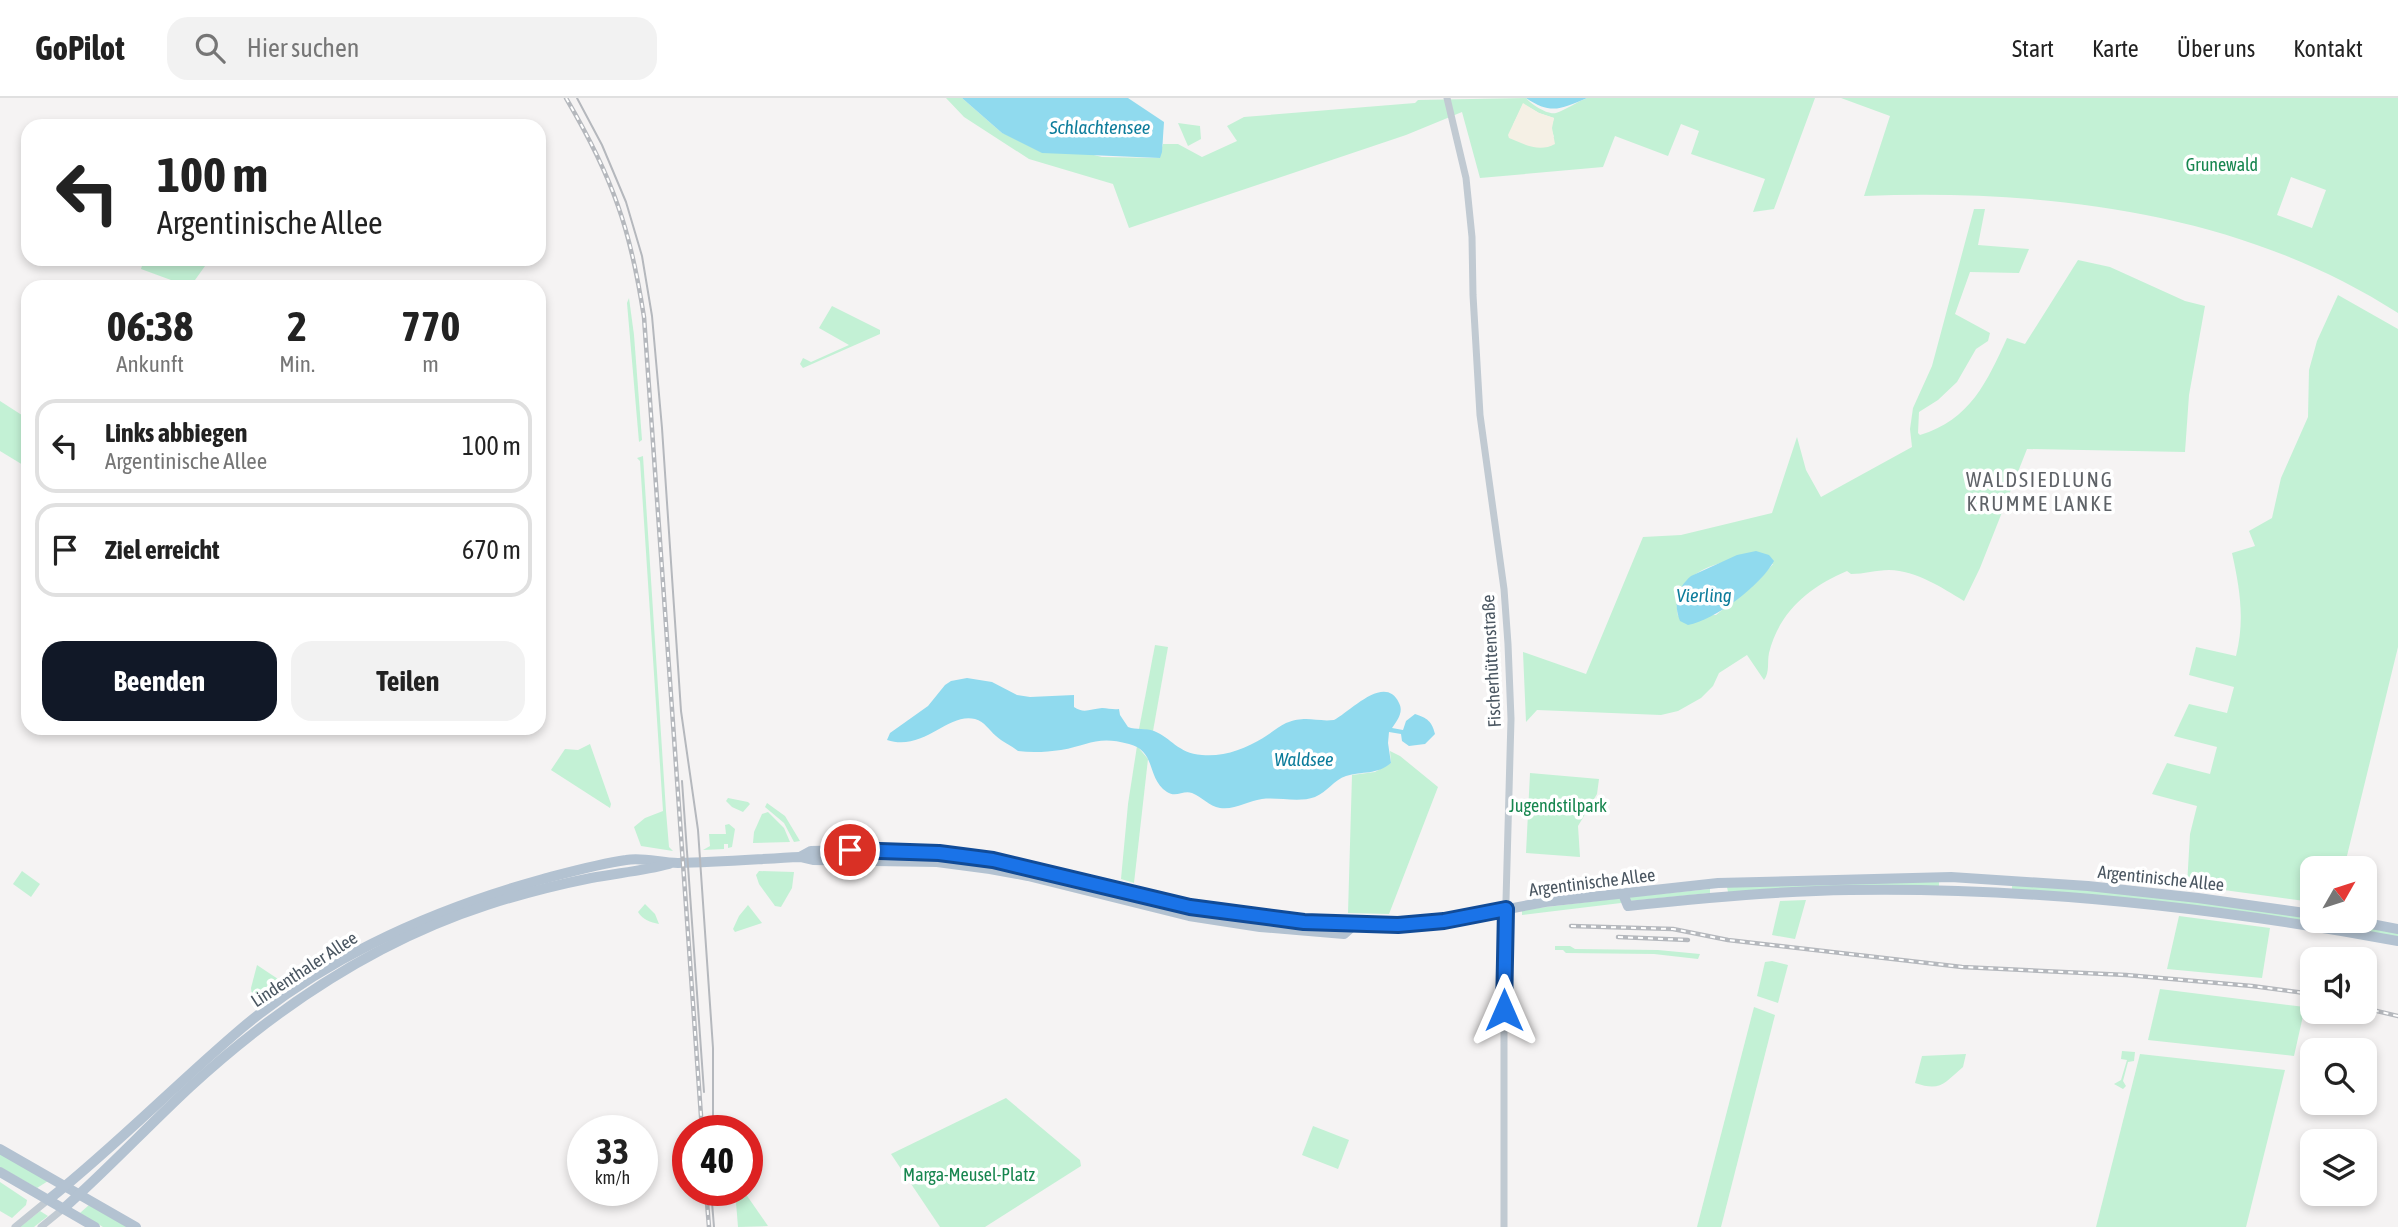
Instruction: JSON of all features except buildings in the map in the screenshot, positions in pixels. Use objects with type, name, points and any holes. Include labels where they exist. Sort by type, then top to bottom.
[{"type":"main road","name":"Argentinische Allee","points":[[800,856],[811,851],[850,850],[939,853],[1029,868],[1190,907],[1261,918],[1354,925],[1433,922],[1560,900],[1718,883],[1951,877],[2088,886],[2300,912]]},
{"type":"main road","name":"Argentinische Allee","points":[[742,859],[800,856],[813,860],[937,862],[1028,876],[1189,916],[1260,928],[1345,934],[1354,925]]},
{"type":"main road","name":"Lindenthaler Allee","points":[[48,1200],[92,1165],[247,1024],[300,985],[370,944],[449,909],[561,874],[643,858],[673,863]]},
{"type":"main road","name":"Lindenthaler Allee","points":[[64,1209],[190,1087],[241,1042],[310,992],[359,962],[417,933],[486,905],[544,889],[673,863],[742,859]]},
{"type":"main road","name":"Argentinische Allee","points":[[1623,894],[1628,906],[1795,892],[1950,891],[2132,903],[2298,924],[2398,941]]},
{"type":"main road","points":[[2377,925],[2398,929]]},
{"type":"main road","points":[[0,1149],[136,1227]]},
{"type":"main road","points":[[0,1172],[96,1227]]},
{"type":"street","name":"Fischerhüttenstraße","points":[[1447,98],[1466,178],[1472,237],[1480,415],[1505,596],[1511,719],[1504,1020],[1504,1227]]},
{"type":"street","name":"Lindenthaler Allee","points":[[15,1227],[48,1200]]},
{"type":"street","name":"Lindenthaler Allee","points":[[41,1227],[64,1209]]},
{"type":"green space","points":[[946,98],[962,98],[1002,133],[1102,157],[1159,158],[1163,144],[1178,144],[1202,157],[1237,141],[1227,126],[1244,117],[1415,103],[1418,100],[1526,98],[1548,112],[1556,113],[1587,98],[1815,98],[1774,209],[1753,212],[1765,179],[1691,154],[1699,131],[1681,124],[1668,156],[1615,136],[1603,167],[1480,178],[1462,112],[1406,135],[1129,228],[1113,184],[1029,159],[964,117]],"holes":[[[1523,104],[1554,118],[1551,128],[1554,137],[1513,125]]]},
{"type":"green space","name":"Grunewald","points":[[1841,98],[2398,98],[2398,313],[2338,279],[2274,251],[2209,230],[2141,214],[2072,203],[2003,197],[1864,196],[1890,116]],"holes":[[[2291,177],[2326,190],[2312,228],[2277,215]]]},
{"type":"green space","points":[[1178,123],[1200,126],[1201,139],[1188,146]]},
{"type":"green space","points":[[1974,209],[1985,209],[1978,245],[2029,249],[2019,273],[1970,272],[1955,314],[1990,333],[1988,341],[1976,349],[1957,382],[1938,400],[1919,412],[1920,435],[1952,420],[1975,397],[2007,338],[2025,344],[2078,260],[2110,267],[2185,301],[2205,306],[2189,395],[2185,452],[2027,449],[1980,568],[1964,601],[1909,573],[1889,570],[1851,574],[1847,571],[1808,593],[1788,613],[1774,638],[1764,680],[1747,655],[1719,673],[1713,686],[1701,698],[1678,711],[1661,715],[1537,710],[1526,722],[1523,652],[1586,674],[1643,537],[1681,535],[1772,513],[1797,437],[1806,470],[1821,497],[1912,447],[1910,429],[1913,408],[1932,366]],"holes":[[[1723,562],[1773,564],[1758,581],[1716,615],[1678,616],[1678,595],[1682,587],[1704,569]]]},
{"type":"green space","points":[[142,266],[205,266],[195,280],[171,280],[141,269]]},
{"type":"green space","points":[[2338,295],[2398,329],[2398,647],[2347,856],[2300,856],[2300,900],[2187,885],[2190,834],[2197,806],[2152,794],[2167,763],[2210,774],[2217,747],[2174,736],[2189,704],[2227,713],[2234,687],[2189,675],[2196,647],[2236,656],[2240,604],[2232,553],[2255,546],[2249,531],[2272,518],[2281,478],[2308,417],[2309,370],[2317,341]]},
{"type":"green space","points":[[629,298],[642,440],[639,442],[627,303]]},
{"type":"green space","points":[[832,306],[880,330],[880,334],[803,368],[800,364],[803,358],[811,362],[849,345],[819,328]]},
{"type":"green space","points":[[0,401],[21,414],[21,464],[0,451]]},
{"type":"green space","points":[[643,456],[666,811],[669,847],[673,851],[641,846],[634,827],[645,818],[663,811],[640,461],[637,458]]},
{"type":"green space","points":[[1155,645],[1168,647],[1153,731],[1139,729]]},
{"type":"green space","points":[[590,744],[611,804],[610,808],[551,770],[565,749],[578,750]]},
{"type":"green space","points":[[1137,746],[1148,759],[1134,883],[1121,879]]},
{"type":"green space","points":[[1390,751],[1438,787],[1389,914],[1348,913],[1352,775],[1375,772],[1391,763]]},
{"type":"green space","name":"Jugendstilpark","points":[[1530,773],[1599,779],[1597,794],[1578,826],[1580,857],[1526,853]]},
{"type":"green space","points":[[728,798],[750,804],[743,812],[732,807],[726,801]]},
{"type":"green space","points":[[767,803],[785,816],[800,841],[794,842],[784,823],[765,807]]},
{"type":"green space","points":[[768,812],[784,828],[790,842],[753,843],[754,832],[762,814]]},
{"type":"green space","points":[[729,824],[735,829],[732,847],[728,848],[728,844],[724,844],[724,849],[703,850],[710,846],[709,834],[726,834],[725,825]]},
{"type":"green space","points":[[905,854],[1123,895],[1351,929],[1436,926],[1490,916],[1490,920],[1436,927],[1381,931],[1295,928],[905,858]]},
{"type":"green space","points":[[22,871],[40,884],[31,897],[13,884]]},
{"type":"green space","points":[[759,871],[794,872],[792,888],[781,907],[775,906],[759,884],[756,875]]},
{"type":"green space","points":[[1939,881],[1939,887],[1728,892],[1727,887]]},
{"type":"green space","points":[[2012,884],[2155,896],[2300,916],[2300,922],[2012,889]]},
{"type":"green space","points":[[1710,889],[1710,893],[1629,901],[1629,897]]},
{"type":"green space","points":[[1621,898],[1621,903],[1522,915],[1522,910]]},
{"type":"green space","points":[[1806,900],[1795,939],[1772,935],[1780,901]]},
{"type":"green space","points":[[645,904],[655,914],[659,924],[647,920],[638,912]]},
{"type":"green space","points":[[748,905],[762,923],[735,932],[733,929],[739,916]]},
{"type":"green space","points":[[2179,916],[2270,928],[2262,978],[2167,969]]},
{"type":"green space","points":[[2377,929],[2398,933],[2398,937],[2374,933],[2377,933]]},
{"type":"green space","points":[[1555,946],[1700,954],[1698,959],[1654,954],[1566,953],[1563,950],[1555,950]]},
{"type":"green space","points":[[1765,962],[1788,965],[1778,1003],[1757,996]]},
{"type":"green space","points":[[257,965],[278,979],[279,983],[253,1003],[251,988]]},
{"type":"green space","points":[[2160,989],[2300,1006],[2301,1024],[2294,1056],[2148,1040]]},
{"type":"green space","points":[[1754,1007],[1775,1015],[1721,1227],[1697,1227]]},
{"type":"green space","points":[[2122,1051],[2135,1052],[2134,1061],[2128,1062],[2123,1081],[2126,1086],[2123,1089],[2114,1084],[2121,1080],[2127,1060],[2121,1059]]},
{"type":"green space","points":[[1966,1054],[1963,1067],[1942,1084],[1931,1087],[1915,1083],[1922,1056]]},
{"type":"green space","points":[[2140,1054],[2285,1070],[2246,1227],[2096,1227]]},
{"type":"green space","name":"Marga-Meusel-Platz","points":[[1006,1098],[1080,1160],[1081,1166],[985,1227],[940,1227],[891,1154]]},
{"type":"green space","points":[[1313,1126],[1349,1140],[1338,1169],[1302,1155]]},
{"type":"green space","points":[[0,1152],[48,1181],[37,1188],[0,1167]]},
{"type":"green space","points":[[0,1182],[27,1200],[26,1205],[12,1218],[0,1211]]},
{"type":"green space","points":[[89,1205],[127,1227],[103,1227],[80,1213]]},
{"type":"green space","points":[[736,1206],[754,1206],[768,1226],[738,1227]]},
{"type":"green space","points":[[40,1211],[48,1216],[34,1227],[20,1227]]},
{"type":"sand","points":[[1523,103],[1554,118],[1552,128],[1555,144],[1537,148],[1509,138]]},
{"type":"water","name":"Schlachtensee","points":[[962,98],[1128,98],[1164,122],[1162,152],[1160,158],[1042,153],[1002,133]]},
{"type":"water","points":[[1526,98],[1587,98],[1570,105],[1549,108]]},
{"type":"water","name":"Vierling","points":[[1756,551],[1769,555],[1774,561],[1759,580],[1724,609],[1711,616],[1688,625],[1680,621],[1678,596],[1691,576],[1737,555]]},
{"type":"water","name":"Waldsee","points":[[967,678],[992,682],[1017,695],[1074,695],[1074,707],[1081,710],[1119,709],[1128,727],[1154,731],[1193,754],[1218,755],[1242,749],[1293,721],[1334,720],[1367,697],[1385,692],[1393,695],[1401,710],[1392,728],[1403,730],[1406,721],[1415,714],[1428,721],[1435,734],[1425,744],[1409,746],[1402,741],[1401,734],[1389,732],[1391,763],[1375,771],[1342,778],[1315,797],[1302,800],[1262,799],[1226,808],[1212,805],[1192,793],[1167,792],[1156,780],[1144,752],[1138,747],[1118,741],[1094,742],[1061,750],[1018,751],[998,738],[982,722],[965,718],[913,741],[887,740],[890,733],[928,706],[945,685]]},
{"type":"tram line","points":[[577,98],[602,145],[626,202],[642,256],[652,316],[681,711],[698,830],[713,1048],[713,1115]]},
{"type":"tram line","points":[[682,781],[704,1092]]},
{"type":"tram line","points":[[712,1206],[714,1227]]},
{"type":"railway","points":[[566,98],[595,150],[618,206],[634,261],[644,317],[701,1115]]},
{"type":"railway","points":[[1571,926],[1673,929],[1728,940],[1962,967],[2126,975],[2300,992]]},
{"type":"railway","points":[[1618,937],[1688,940]]},
{"type":"railway","points":[[2377,1011],[2398,1016]]},
{"type":"railway","points":[[707,1206],[709,1227]]},
{"type":"district","name":"WALDSIEDLUNG KRUMME LANKE","points":[[2040,491]]},
{"type":"route","points":[[850,850],[939,853],[993,860],[1190,907],[1304,922],[1398,925],[1444,921],[1506,909],[1504,1010]]}]
